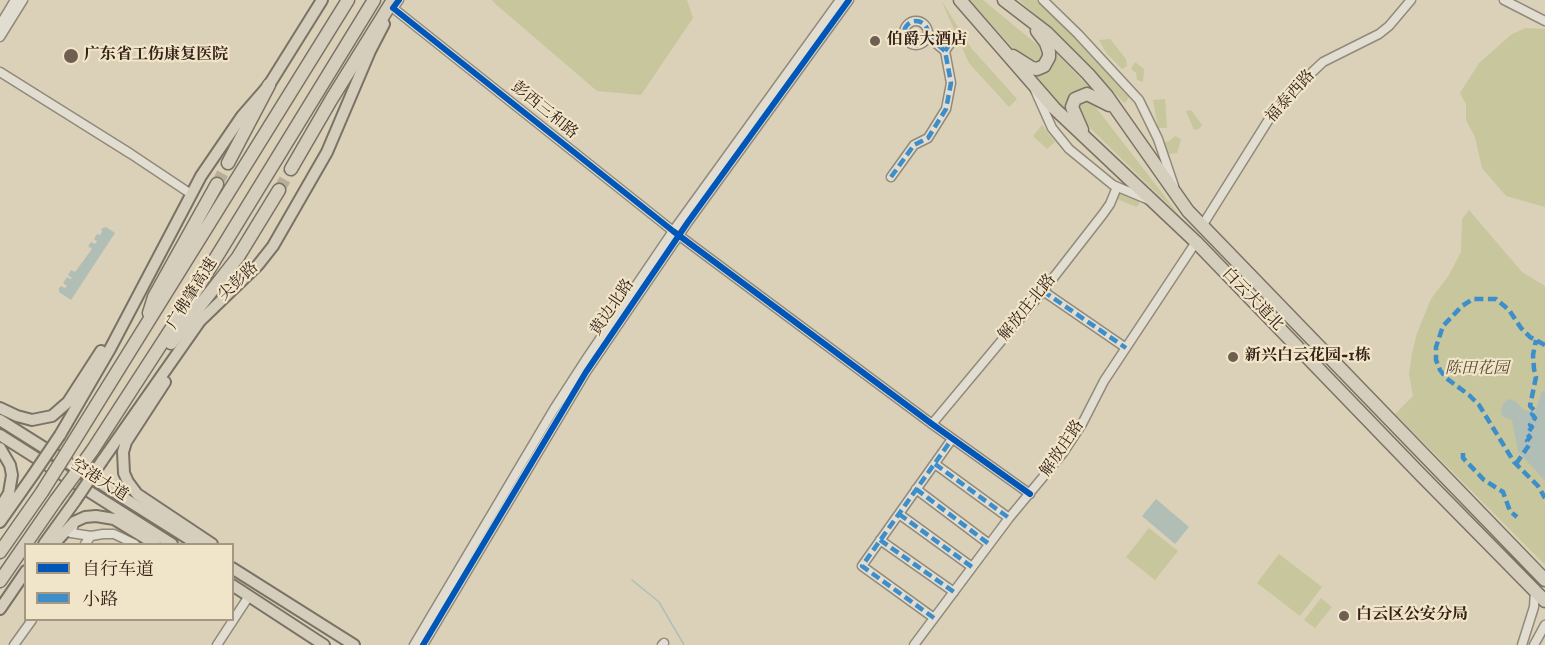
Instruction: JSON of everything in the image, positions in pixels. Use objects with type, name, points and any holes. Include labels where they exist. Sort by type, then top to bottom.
[{"type":"highway","name":"广佛肇高速","points":[[0,552],[75,441],[348,0]]},
{"type":"highway","name":"广佛肇高速","points":[[26,543],[92,451],[195,292],[374,0]]},
{"type":"highway","name":"白云大道北","points":[[960,0],[1032,84],[1088,141],[1196,242],[1545,601]]},
{"type":"highway","name":"白云大道北","points":[[1004,0],[1047,33],[1072,57],[1118,111],[1180,200],[1202,226],[1545,580]]},
{"type":"highway","points":[[291,169],[382,18],[395,2]]},
{"type":"highway","points":[[1002,50],[1036,69],[1047,63],[1049,57],[1046,43],[1022,14]]},
{"type":"highway","points":[[228,163],[269,85]]},
{"type":"highway","points":[[1088,141],[1073,112],[1075,99],[1082,95],[1092,96],[1118,111]]},
{"type":"highway","points":[[142,333],[154,297],[217,184]]},
{"type":"highway","points":[[112,421],[238,257],[279,190]]},
{"type":"highway","name":"广佛肇高速","points":[[0,581],[24,546]]},
{"type":"main road","points":[[0,522],[60,435],[110,349],[190,194],[210,161],[237,123],[269,85],[322,0]]},
{"type":"main road","name":"尖彭路","points":[[45,543],[189,336],[210,310],[258,265],[273,246],[327,152],[370,51],[395,2]]},
{"type":"main road","points":[[0,408],[32,420],[52,416],[62,409],[129,312]]},
{"type":"main road","points":[[189,336],[157,395],[126,442],[122,464],[128,482],[137,494],[210,543]]},
{"type":"main road","name":"空港大道","points":[[0,420],[195,543]]},
{"type":"main road","name":"空港大道","points":[[0,435],[170,543]]},
{"type":"main road","points":[[0,448],[10,465],[12,475],[9,493],[0,508]]},
{"type":"main road","points":[[55,543],[74,522],[85,517],[96,516],[114,519],[153,543]]},
{"type":"main road","points":[[234,562],[257,584]]},
{"type":"main road","points":[[234,569],[349,644]]},
{"type":"main road","points":[[0,609],[24,574]]},
{"type":"main road","points":[[0,614],[24,585]]},
{"type":"main road","points":[[234,586],[324,645]]},
{"type":"main road","points":[[234,592],[249,596]]},
{"type":"street","points":[[0,25],[15,0]]},
{"type":"street","points":[[0,37],[23,0]]},
{"type":"street","name":"黄边北路","points":[[414,645],[564,393],[840,0]]},
{"type":"street","name":"黄边北路","points":[[423,645],[570,397],[676,233],[849,0]]},
{"type":"street","points":[[1043,0],[1078,34],[1138,100],[1158,139],[1180,200]]},
{"type":"street","name":"福泰西路","points":[[1202,226],[1279,105],[1300,82],[1323,62],[1364,42],[1389,26],[1412,0]]},
{"type":"street","points":[[1504,0],[1545,21]]},
{"type":"street","name":"彭西三和路","points":[[395,2],[676,233],[952,439],[1030,494]]},
{"type":"street","points":[[891,177],[914,145],[928,138],[946,109],[951,82],[945,51],[927,36]]},
{"type":"street","points":[[945,51],[954,38]]},
{"type":"street","points":[[0,72],[190,194]]},
{"type":"street","points":[[1032,84],[1049,122],[1063,142],[1095,172],[1117,187],[1155,202]]},
{"type":"street","name":"解放庄北路","points":[[932,424],[1043,291],[1107,209],[1117,187]]},
{"type":"street","name":"解放庄路","points":[[914,645],[1009,518],[1054,466],[1074,438],[1104,381],[1196,242]]},
{"type":"street","points":[[1043,291],[1126,348]]},
{"type":"street","points":[[934,618],[862,566],[952,439]]},
{"type":"street","points":[[934,464],[1009,518]]},
{"type":"street","points":[[916,489],[990,544]]},
{"type":"street","points":[[899,514],[972,567]]},
{"type":"street","points":[[74,522],[71,533],[91,536],[114,534],[133,543]]},
{"type":"street","points":[[86,543],[91,536]]},
{"type":"street","points":[[880,540],[954,592]]},
{"type":"street","points":[[1524,640],[1534,607],[1535,590]]},
{"type":"street","points":[[234,619],[249,596]]},
{"type":"street","points":[[14,645],[31,621]]},
{"type":"street","points":[[217,645],[233,621]]},
{"type":"street","points":[[1535,642],[1545,625]]},
{"type":"street","points":[[1524,640],[1532,633],[1535,642]]},
{"type":"green space","points":[[493,0],[687,0],[693,18],[641,95],[597,91]]},
{"type":"green space","points":[[941,0],[972,49],[1017,99],[1009,107],[969,63]]},
{"type":"green space","points":[[970,0],[983,0],[1040,47],[1043,55],[1038,62],[1034,63],[1021,57]]},
{"type":"green space","points":[[1019,0],[1037,0],[1128,92],[1130,96],[1126,102],[1124,103],[1062,38]]},
{"type":"green space","points":[[1526,28],[1545,29],[1545,207],[1506,196],[1482,168],[1475,137],[1466,120],[1466,104],[1460,93],[1479,63],[1512,34]]},
{"type":"green space","points":[[1110,39],[1126,59],[1127,66],[1122,69],[1107,54],[1099,40]]},
{"type":"green space","points":[[1052,49],[1090,88],[1073,94],[1066,101],[1064,112],[1028,70],[1033,73]]},
{"type":"green space","points":[[1135,62],[1144,69],[1143,82],[1137,80],[1136,73],[1131,69]]},
{"type":"green space","points":[[1165,99],[1167,128],[1158,128],[1153,100]]},
{"type":"green space","points":[[1084,100],[1094,105],[1180,216],[1082,120],[1077,108]]},
{"type":"green space","points":[[1191,110],[1202,125],[1199,129],[1194,130],[1186,111]]},
{"type":"green space","points":[[1042,125],[1055,142],[1047,149],[1033,136]]},
{"type":"green space","points":[[1175,136],[1181,139],[1177,153],[1169,154],[1163,143]]},
{"type":"green space","points":[[1120,193],[1139,201],[1137,207],[1119,200],[1116,197]]},
{"type":"green space","name":"陈田花园","points":[[1469,210],[1522,272],[1545,286],[1545,565],[1395,414],[1413,396],[1409,374],[1417,333],[1431,299],[1449,275],[1461,252],[1462,219]]},
{"type":"green space","points":[[1149,528],[1178,551],[1155,580],[1126,557]]},
{"type":"green space","points":[[1279,554],[1322,587],[1300,616],[1257,583]]},
{"type":"green space","points":[[1321,598],[1332,607],[1315,628],[1304,620]]},
{"type":"shaded area","points":[[106,227],[115,233],[71,300],[59,292],[59,288],[67,286],[63,283],[67,277],[72,278],[68,275],[71,270],[75,272],[92,249],[88,246],[91,242],[95,244],[97,241],[94,239],[97,234],[100,235],[101,229]]},
{"type":"shaded area","points":[[1542,391],[1545,391],[1545,481],[1518,451],[1512,420],[1502,416],[1501,409],[1509,399],[1515,401],[1524,410],[1535,412]]},
{"type":"shaded area","points":[[1156,499],[1189,527],[1175,544],[1142,516]]},
{"type":"waterway","points":[[632,580],[659,602],[684,645]]},
{"type":"tunnel","points":[[217,184],[228,163]]},
{"type":"tunnel","points":[[279,190],[291,169]]},
{"type":"marked path","points":[[916,21],[924,25],[928,33],[924,41],[916,45],[908,41],[904,33],[908,25],[916,21]]},
{"type":"marked path","points":[[891,177],[914,145],[928,138],[946,109],[951,83],[945,51],[927,36]]},
{"type":"marked path","points":[[945,51],[954,38]]},
{"type":"marked path","points":[[1043,291],[1126,348]]},
{"type":"marked path","points":[[1545,345],[1530,337],[1509,310],[1496,299],[1473,299],[1462,306],[1443,326],[1436,347],[1436,360],[1440,370],[1446,378],[1479,405],[1514,462],[1538,486],[1545,498]]},
{"type":"marked path","points":[[1516,464],[1529,445],[1527,441],[1530,437],[1527,434],[1535,418],[1532,414],[1535,411],[1530,406],[1536,377],[1533,355],[1536,340]]},
{"type":"marked path","points":[[934,618],[862,566],[952,439],[955,440]]},
{"type":"marked path","points":[[1463,453],[1463,458],[1484,480],[1503,492],[1510,511],[1517,517]]},
{"type":"marked path","points":[[935,464],[1009,518]]},
{"type":"marked path","points":[[916,489],[989,544]]},
{"type":"marked path","points":[[899,514],[972,567]]},
{"type":"marked path","points":[[880,540],[954,592]]},
{"type":"cycle path","points":[[399,0],[393,8],[673,231],[1030,494]]},
{"type":"cycle path","points":[[423,645],[586,372],[688,222],[849,0]]},
{"type":"place","name":"伯爵大酒店","points":[[875,41]]},
{"type":"place","name":"广东省工伤康复医院","points":[[71,56]]},
{"type":"place","name":"新兴白云花园-1栋","points":[[1233,357]]},
{"type":"place","name":"白云区公安分局","points":[[1344,616]]}]
